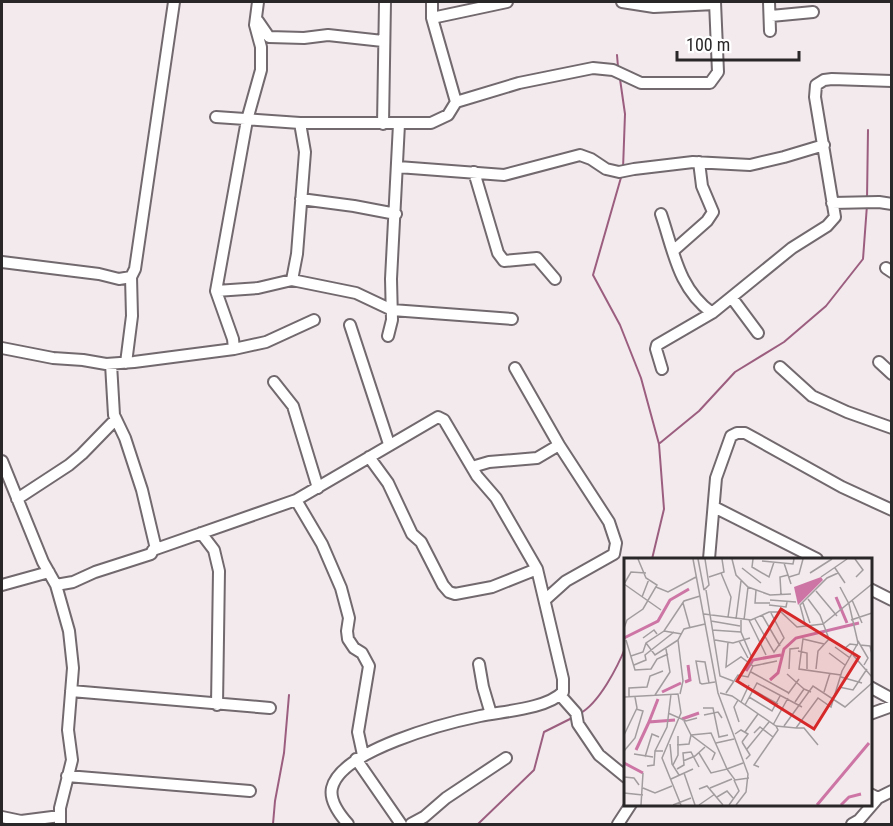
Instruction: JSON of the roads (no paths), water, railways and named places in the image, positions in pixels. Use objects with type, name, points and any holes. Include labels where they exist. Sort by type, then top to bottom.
[{"type":"street","points":[[126,363],[132,316],[131,277],[135,269],[174,2]]},
{"type":"street","points":[[234,349],[233,339],[216,291],[247,120],[261,70],[261,47],[255,25],[258,2]]},
{"type":"street","points":[[383,124],[385,2]]},
{"type":"street","points":[[432,2],[432,18],[456,102]]},
{"type":"street","points":[[432,18],[507,2]]},
{"type":"street","points":[[216,117],[300,123],[431,123],[448,115],[456,102],[519,83],[593,68],[613,70],[641,83],[710,83],[718,72],[715,3],[654,7],[622,2]]},
{"type":"street","points":[[769,2],[770,31]]},
{"type":"street","points":[[771,16],[813,12]]},
{"type":"street","points":[[256,18],[269,37],[304,39],[328,35],[383,41]]},
{"type":"street","points":[[662,369],[657,345],[712,314],[792,248],[827,226],[835,217],[815,97],[816,85],[824,80],[832,79],[891,81]]},
{"type":"street","points":[[292,280],[297,254],[305,152],[300,123]]},
{"type":"street","points":[[388,336],[392,310],[391,279],[399,124]]},
{"type":"street","points":[[398,168],[504,175],[580,155],[606,169],[619,172],[699,162],[750,165],[824,144]]},
{"type":"street","points":[[673,251],[707,221],[713,212],[702,186],[699,162]]},
{"type":"street","points":[[474,172],[498,253],[504,261],[537,258],[555,279]]},
{"type":"street","points":[[301,199],[396,214]]},
{"type":"street","points":[[832,203],[891,204]]},
{"type":"street","points":[[661,214],[676,264],[687,289],[712,314]]},
{"type":"street","points":[[2,262],[99,274],[119,279],[131,277]]},
{"type":"street","points":[[216,291],[258,288],[292,280],[356,293],[392,310],[512,319]]},
{"type":"street","points":[[732,298],[758,333]]},
{"type":"street","points":[[2,348],[53,358],[111,364],[126,363],[234,349],[266,342],[314,320]]},
{"type":"street","points":[[350,325],[389,444]]},
{"type":"street","points":[[879,362],[891,374]]},
{"type":"street","points":[[111,364],[114,415],[125,438],[156,549]]},
{"type":"street","points":[[780,367],[812,396],[846,412],[891,428]]},
{"type":"street","points":[[514,368],[559,445],[609,522],[616,543],[614,554],[566,581],[546,599]]},
{"type":"street","points":[[274,382],[293,406],[318,488]]},
{"type":"street","points":[[56,585],[73,582],[95,572],[151,554],[156,549],[296,500],[438,417],[444,420],[472,467],[496,498],[537,569],[546,599],[563,679],[563,692],[557,699],[537,705],[491,714],[402,738],[359,757],[348,764],[335,778],[331,790],[336,808],[347,823],[334,825]]},
{"type":"street","points":[[17,499],[69,465],[116,419]]},
{"type":"street","points":[[709,558],[716,478],[731,436],[737,433],[745,433],[842,487],[891,510]]},
{"type":"street","points":[[472,467],[489,462],[537,458],[559,445]]},
{"type":"street","points":[[369,457],[388,483],[412,534],[421,543],[442,585],[449,592],[455,594],[492,587],[537,569]]},
{"type":"street","points":[[2,461],[6,482],[17,499],[56,585],[69,632],[73,668],[68,730],[72,760],[60,808],[60,820],[21,823],[2,818]]},
{"type":"street","points":[[296,500],[322,544],[341,588],[349,618],[348,639],[354,648],[362,653],[369,666],[359,715],[359,757],[401,825]]},
{"type":"street","points":[[714,507],[815,558]]},
{"type":"street","points":[[201,533],[214,550],[219,571],[217,705]]},
{"type":"street","points":[[2,585],[49,572]]},
{"type":"street","points":[[872,590],[891,600]]},
{"type":"street","points":[[479,664],[491,714]]},
{"type":"street","points":[[872,688],[891,699]]},
{"type":"street","points":[[71,691],[270,708]]},
{"type":"street","points":[[560,695],[576,713],[578,724],[599,755],[624,775]]},
{"type":"street","points":[[872,713],[891,706]]},
{"type":"street","points":[[411,825],[446,798],[506,758]]},
{"type":"street","points":[[67,776],[250,790]]},
{"type":"street","points":[[874,796],[891,791]]},
{"type":"street","points":[[618,825],[630,805]]},
{"type":"street","points":[[852,825],[859,820],[868,805]]},
{"type":"waterway","points":[[617,55],[618,67]]},
{"type":"waterway","points":[[620,79],[625,114],[623,169]]},
{"type":"waterway","points":[[867,199],[868,130]]},
{"type":"waterway","points":[[622,174],[593,275],[620,325],[641,378],[659,444],[664,509],[652,558]]},
{"type":"waterway","points":[[660,443],[699,411],[735,372],[784,342],[826,306],[863,259],[867,205]]},
{"type":"waterway","points":[[579,714],[601,693],[624,650]]},
{"type":"waterway","points":[[273,824],[284,753],[289,695]]},
{"type":"waterway","points":[[478,824],[534,770],[544,732],[572,718]]}]
